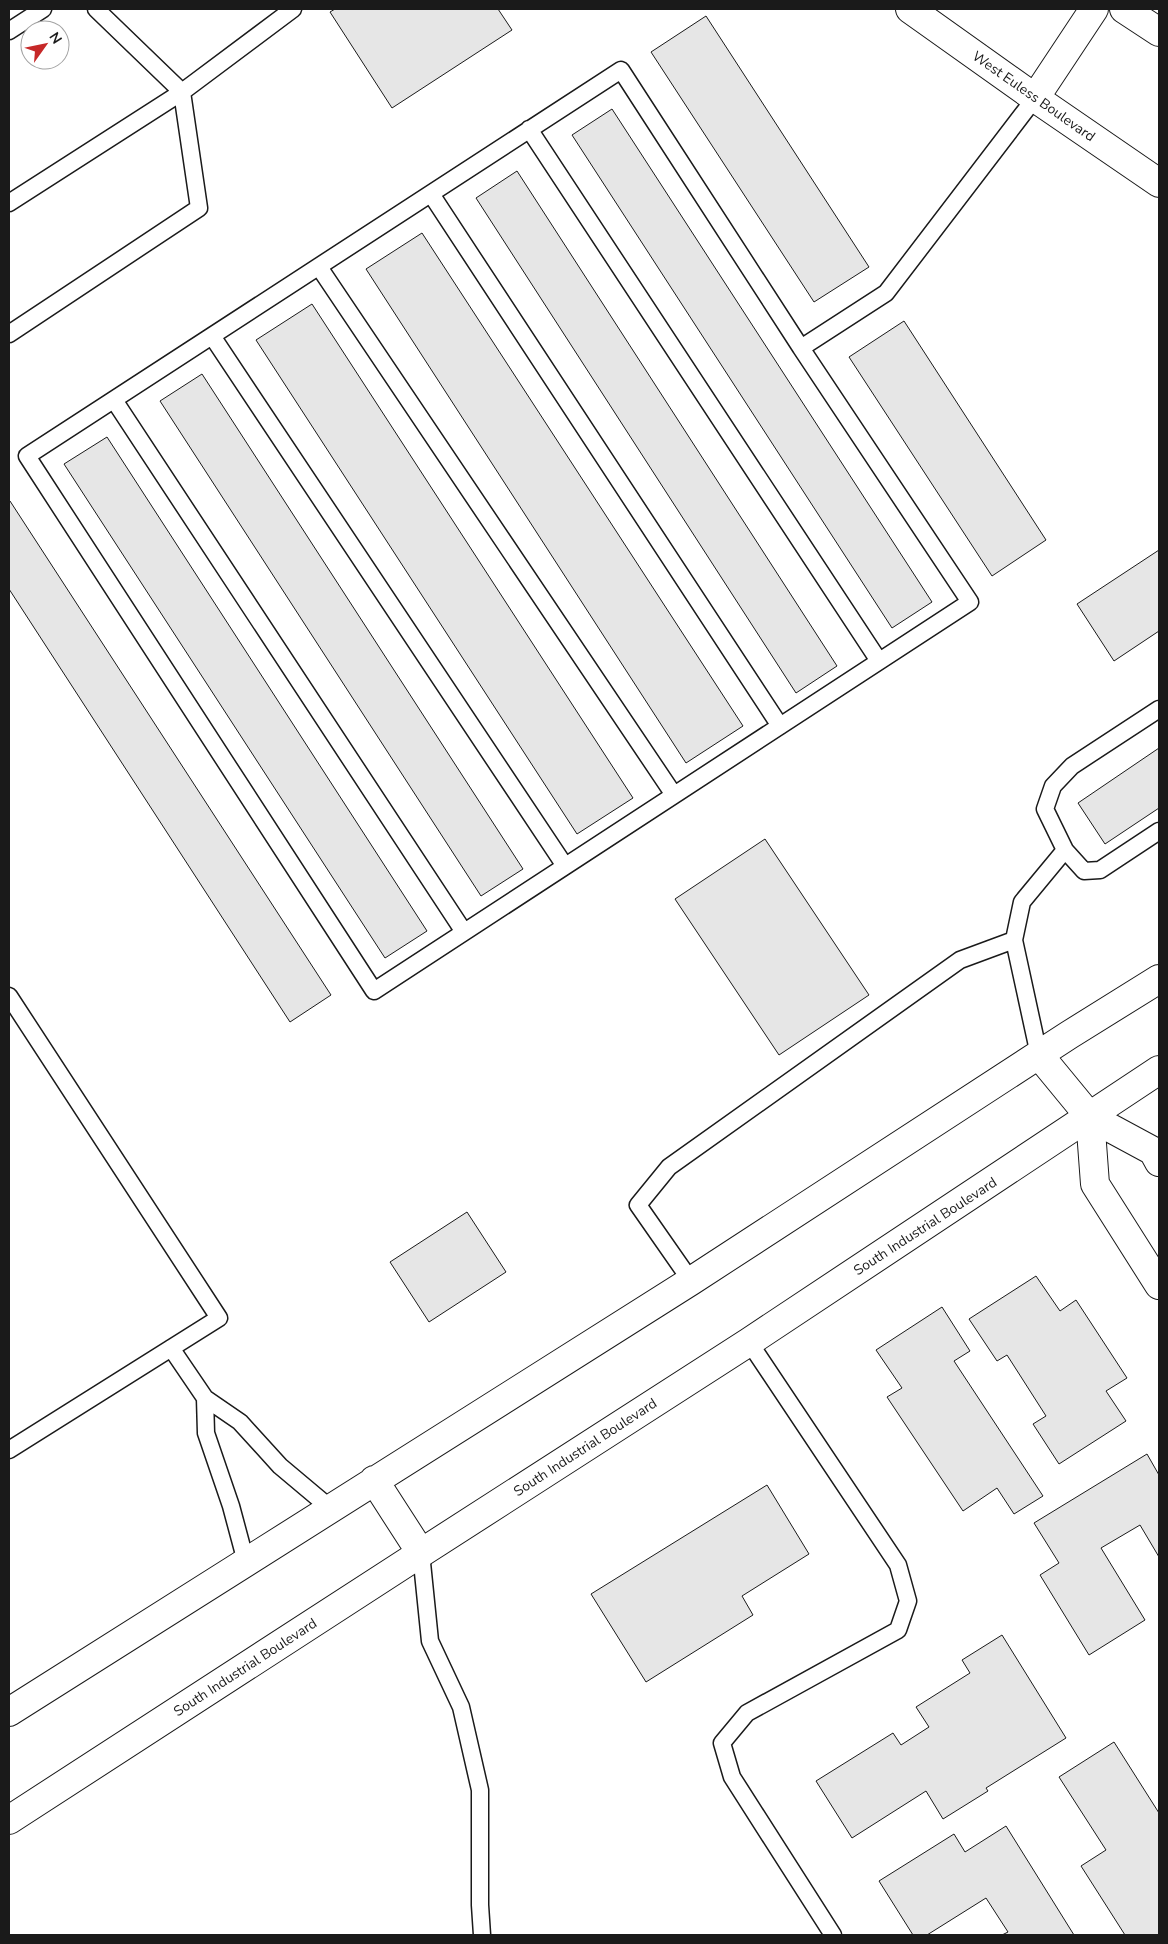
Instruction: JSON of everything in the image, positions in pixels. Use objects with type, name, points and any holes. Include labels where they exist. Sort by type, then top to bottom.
[{"type":"main road","name":"West Euless Boulevard","points":[[910,9],[1159,183]]},
{"type":"main road","points":[[1035,98],[1094,9]]},
{"type":"main road","points":[[1134,12],[1159,32]]},
{"type":"main road","points":[[9,1712],[691,1281],[1068,1035],[1159,979]]},
{"type":"main road","points":[[1039,1055],[1090,1117],[1153,1151],[1159,1162]]},
{"type":"main road","name":"South Industrial Boulevard","points":[[9,1820],[421,1552],[749,1342],[1159,1070]]},
{"type":"main road","points":[[1090,1117],[1095,1184],[1159,1285]]},
{"type":"main road","points":[[374,1480],[421,1552]]},
{"type":"lane","points":[[9,31],[43,9]]},
{"type":"lane","points":[[9,334],[199,208],[182,92],[96,9]]},
{"type":"lane","points":[[9,203],[182,92],[293,9]]},
{"type":"lane","points":[[621,70],[801,348],[970,602],[374,991],[27,456],[529,130],[621,70]]},
{"type":"lane","points":[[801,348],[886,293],[1035,98]]},
{"type":"lane","points":[[529,130],[879,661]]},
{"type":"lane","points":[[431,194],[780,726]]},
{"type":"lane","points":[[319,267],[674,795]]},
{"type":"lane","points":[[212,336],[565,866]]},
{"type":"lane","points":[[114,400],[464,932]]},
{"type":"lane","points":[[1159,708],[1072,766],[1053,786],[1045,809],[1065,850],[1084,871],[1100,870],[1159,831]]},
{"type":"lane","points":[[1039,1055],[1014,940],[1022,902],[1065,850]]},
{"type":"lane","points":[[691,1281],[638,1205],[669,1167],[960,960],[1014,940]]},
{"type":"lane","points":[[9,996],[219,1318],[9,1450]]},
{"type":"lane","points":[[749,1342],[898,1565],[908,1601],[898,1630],[747,1712],[722,1743],[732,1776],[833,1935]]},
{"type":"lane","points":[[171,1348],[205,1398],[240,1422],[280,1466],[330,1508]]},
{"type":"lane","points":[[205,1398],[206,1433],[231,1506],[246,1562]]},
{"type":"lane","points":[[421,1552],[430,1642],[461,1707],[480,1790],[480,1905],[482,1935]]},
{"type":"building","points":[[335,9],[498,9],[512,30],[392,108],[330,12]]},
{"type":"building","points":[[706,16],[869,267],[814,302],[651,52]]},
{"type":"building","points":[[612,109],[932,602],[892,628],[572,135]]},
{"type":"building","points":[[517,171],[837,666],[796,693],[476,198]]},
{"type":"building","points":[[422,233],[743,726],[686,763],[366,269]]},
{"type":"building","points":[[312,304],[633,798],[577,834],[256,340]]},
{"type":"building","points":[[904,321],[1046,540],[992,576],[849,357]]},
{"type":"building","points":[[202,374],[523,869],[481,896],[160,401]]},
{"type":"building","points":[[107,437],[427,931],[385,958],[64,464]]},
{"type":"building","points":[[10,501],[331,995],[290,1022],[9,589]]},
{"type":"building","points":[[1159,550],[1159,631],[1114,661],[1077,604]]},
{"type":"building","points":[[1159,748],[1159,808],[1105,844],[1078,803]]},
{"type":"building","points":[[765,839],[869,995],[779,1055],[675,899]]},
{"type":"building","points":[[467,1212],[506,1272],[429,1322],[390,1262]]},
{"type":"building","points":[[1036,1276],[1060,1311],[1076,1300],[1127,1378],[1106,1391],[1126,1421],[1059,1464],[1033,1424],[1046,1416],[1007,1355],[997,1361],[969,1319]]},
{"type":"building","points":[[942,1307],[970,1351],[954,1361],[1043,1496],[1014,1514],[997,1488],[963,1511],[887,1397],[902,1388],[876,1350]]},
{"type":"building","points":[[1147,1454],[1159,1475],[1159,1557],[1140,1525],[1101,1548],[1145,1620],[1089,1655],[1040,1575],[1059,1563],[1034,1523]]},
{"type":"building","points":[[767,1485],[809,1554],[742,1596],[753,1615],[646,1682],[591,1594]]},
{"type":"building","points":[[1002,1635],[1066,1738],[986,1788],[988,1791],[943,1819],[926,1791],[852,1838],[816,1781],[893,1733],[901,1745],[929,1727],[916,1707],[970,1673],[962,1660]]},
{"type":"building","points":[[1114,1742],[1159,1813],[1159,1935],[1125,1935],[1081,1866],[1106,1850],[1059,1777]]},
{"type":"building","points":[[1006,1826],[1074,1935],[1002,1935],[1008,1932],[986,1898],[927,1935],[913,1935],[879,1881],[954,1834],[965,1852]]}]
